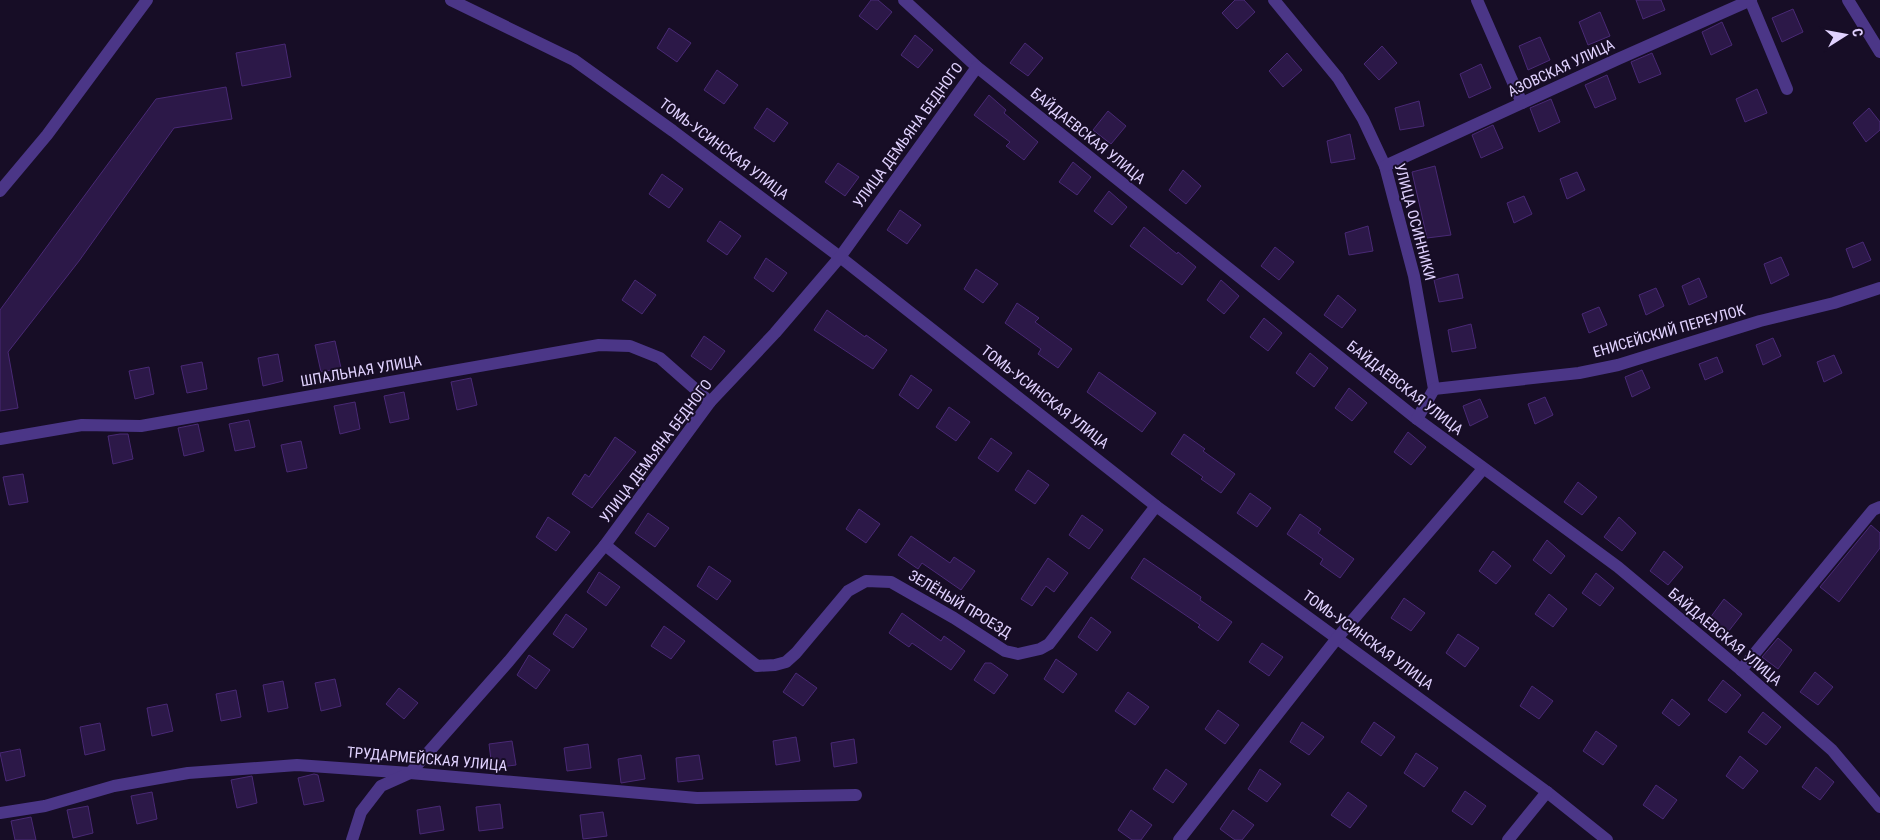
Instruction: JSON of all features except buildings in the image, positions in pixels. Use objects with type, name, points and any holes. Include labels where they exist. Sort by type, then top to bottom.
[{"type":"street","points":[[0,191],[47,135],[147,0]]},
{"type":"street","name":"ТОМЬ-УСИНСКАЯ УЛИЦА","points":[[451,0],[574,60],[673,131],[840,257],[1156,506],[1548,792],[1607,840]]},
{"type":"street","name":"БАЙДАЕВСКАЯ УЛИЦА","points":[[904,0],[977,67],[1417,419],[1618,567],[1741,670],[1832,750],[1880,807]]},
{"type":"street","name":"УЛИЦА ОСИННИКИ","points":[[1274,0],[1338,78],[1385,166],[1414,276],[1434,389]]},
{"type":"street","points":[[1477,0],[1522,103]]},
{"type":"street","points":[[1750,0],[1787,89]]},
{"type":"street","name":"АЗОВСКАЯ УЛИЦА","points":[[1385,166],[1750,0]]},
{"type":"street","points":[[1848,0],[1880,52]]},
{"type":"street","name":"УЛИЦА ДЕМЬЯНА БЕДНОГО","points":[[352,840],[361,812],[381,786],[410,773],[509,661],[605,545],[710,402],[775,333],[840,257],[977,67]]},
{"type":"street","name":"ЕНИСЕЙСКИЙ ПЕРЕУЛОК","points":[[1434,389],[1578,373],[1618,366],[1760,320],[1834,302],[1880,288]]},
{"type":"street","name":"ШПАЛЬНАЯ УЛИЦА","points":[[0,439],[82,425],[141,426],[599,345],[630,346],[660,358],[710,402]]},
{"type":"street","points":[[1417,419],[1434,389]]},
{"type":"street","points":[[1179,840],[1338,637],[1483,468]]},
{"type":"street","name":"ЗЕЛЁНЫЙ ПРОЕЗД","points":[[605,545],[757,666],[786,662],[796,653],[848,592],[866,581],[891,582],[954,618],[1005,651],[1018,654],[1040,649],[1049,644],[1156,506]]},
{"type":"street","points":[[1741,670],[1873,510],[1880,507]]},
{"type":"street","name":"ТРУДАРМЕЙСКАЯ УЛИЦА","points":[[0,813],[45,806],[114,786],[188,773],[297,765],[697,798],[856,795]]},
{"type":"street","points":[[1508,840],[1548,792]]}]
